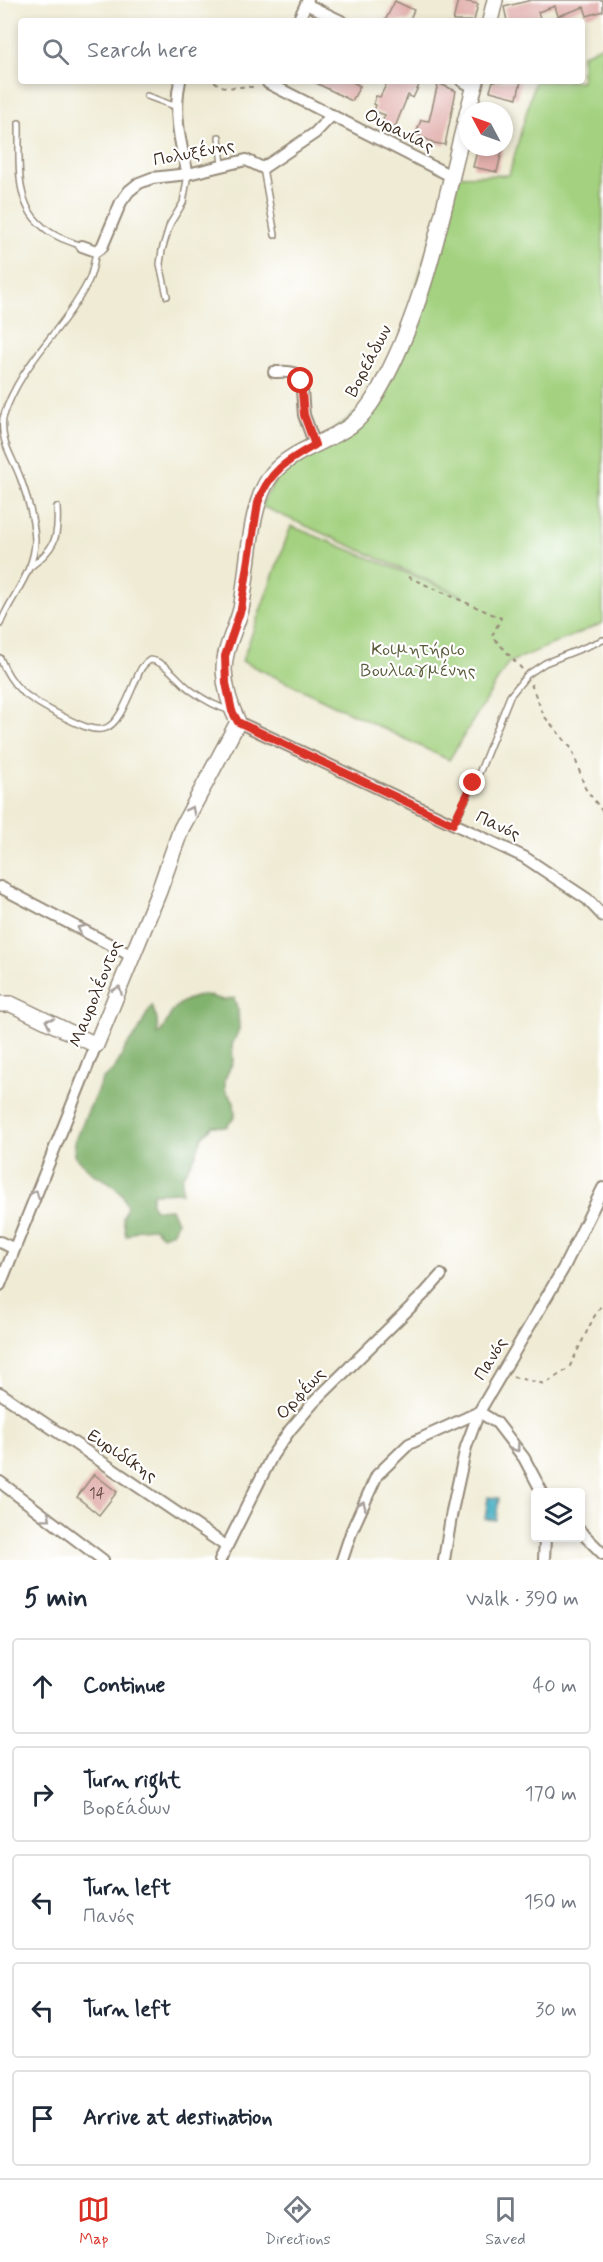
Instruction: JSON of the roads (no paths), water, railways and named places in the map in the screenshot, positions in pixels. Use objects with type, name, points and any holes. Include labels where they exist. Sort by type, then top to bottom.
[{"type":"street","points":[[491,18],[495,0]]},
{"type":"street","points":[[299,18],[307,2],[336,18]]},
{"type":"street","points":[[179,84],[177,107],[180,144],[188,174]]},
{"type":"street","name":"Ουρανίας","points":[[272,84],[451,176]]},
{"type":"street","name":"Βορεάδων","points":[[469,102],[471,84]]},
{"type":"street","points":[[263,168],[315,133],[332,115]]},
{"type":"street","name":"Βορεάδων","points":[[235,716],[226,683],[225,656],[241,609],[258,503],[264,487],[278,468],[352,425],[372,401],[386,378],[413,316],[436,243],[459,145]]},
{"type":"street","name":"Πολυξένης","points":[[96,251],[105,244],[122,202],[133,187],[152,178],[188,174],[248,160],[263,168]]},
{"type":"street","points":[[82,246],[96,251]]},
{"type":"street","points":[[274,372],[292,373],[301,378],[304,415],[315,445]]},
{"type":"street","name":"Πανός","points":[[235,716],[524,857],[587,899],[603,916]]},
{"type":"street","name":"Μαυρολέοντος","points":[[0,1285],[181,829],[235,716]]},
{"type":"street","points":[[0,887],[132,956]]},
{"type":"street","points":[[0,1004],[11,1004],[96,1045]]},
{"type":"street","name":"Πανός","points":[[444,1560],[461,1468],[478,1412],[563,1269],[603,1188]]},
{"type":"street","points":[[0,1242],[13,1248]]},
{"type":"street","name":"Ορφέως","points":[[220,1560],[272,1455],[290,1430],[313,1403],[441,1275]]},
{"type":"street","name":"Ευριδίκης","points":[[0,1393],[226,1546]]},
{"type":"street","points":[[342,1560],[352,1530],[377,1475],[409,1444],[478,1412],[497,1424],[524,1458],[540,1488]]},
{"type":"street","points":[[0,1482],[103,1560]]},
{"type":"street","points":[[585,1536],[603,1554]]},
{"type":"street","points":[[544,1560],[545,1542]]},
{"type":"lane","points":[[147,96],[177,107]]},
{"type":"lane","points":[[19,123],[20,186],[29,212],[41,226],[58,237],[82,246]]},
{"type":"lane","points":[[219,137],[222,165]]},
{"type":"lane","points":[[263,168],[275,235]]},
{"type":"lane","points":[[168,296],[161,268],[162,250],[170,224],[182,206],[188,174]]},
{"type":"lane","points":[[0,624],[29,568],[35,541],[32,517],[19,476],[0,432],[11,397],[23,372],[65,318],[88,282],[96,251]]},
{"type":"lane","points":[[29,568],[52,548],[57,532],[57,507]]},
{"type":"lane","points":[[453,824],[480,771],[510,696],[527,675],[545,663],[603,640]]},
{"type":"lane","points":[[0,658],[19,691],[86,728],[98,730],[107,728],[118,718],[127,704],[140,668],[150,660],[160,662],[190,690],[235,716]]},
{"type":"water","points":[[488,1497],[499,1498],[496,1520],[485,1519]]},
{"type":"park label","name":"Κοιμητήριο Βουλιαγμένης","points":[[418,660]]}]
